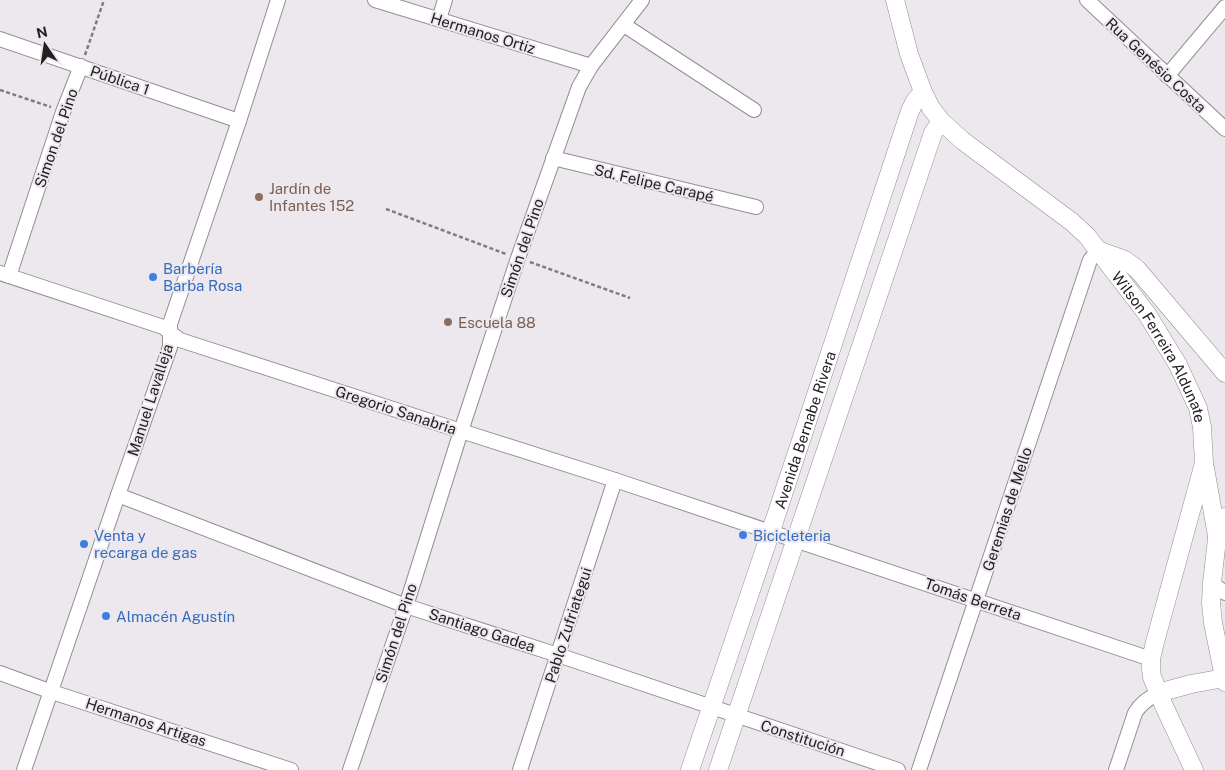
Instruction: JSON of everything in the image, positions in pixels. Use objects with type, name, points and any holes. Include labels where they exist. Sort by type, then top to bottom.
[{"type":"street","name":"Manuel Lavalleja","points":[[24,770],[170,347],[170,324],[278,0]]},
{"type":"street","name":"Hermanos Ortiz","points":[[375,0],[591,66]]},
{"type":"street","points":[[439,19],[445,0]]},
{"type":"street","name":"Wilson Ferreira Aldunate","points":[[895,0],[909,54],[923,92],[941,122],[1072,222],[1087,236],[1147,314],[1178,365],[1198,408],[1202,427],[1204,462],[1151,659],[1151,669],[1158,693],[1194,770]]},
{"type":"street","name":"Rua Genésio Costa","points":[[1086,0],[1225,129]]},
{"type":"street","name":"Simón del Pino","points":[[350,770],[406,606],[461,431],[553,158],[579,87],[591,66],[624,25],[636,3]]},
{"type":"street","points":[[1167,76],[1225,7]]},
{"type":"street","points":[[624,25],[754,110]]},
{"type":"street","name":"Pública 1","points":[[0,40],[82,66],[239,121]]},
{"type":"street","name":"Simon del Pino","points":[[4,274],[63,112],[82,66]]},
{"type":"street","name":"Avenida Bernabe Rivera","points":[[690,770],[910,111],[915,101],[923,92]]},
{"type":"street","name":"Avenida Bernabe Rivera","points":[[718,770],[933,133],[941,122]]},
{"type":"street","name":"Sd. Felipe Carapé","points":[[553,158],[756,206]]},
{"type":"street","points":[[1100,251],[1125,260],[1138,269],[1225,373]]},
{"type":"street","name":"Geremias de Mello","points":[[918,770],[1090,260],[1094,254],[1100,251]]},
{"type":"street","name":"Gregorio Sanabria","points":[[4,274],[163,327],[180,340],[795,539]]},
{"type":"street","points":[[1116,770],[1135,713],[1145,700],[1158,693],[1191,684],[1225,679],[1213,623],[1211,603],[1219,588],[1217,539],[1204,462]]},
{"type":"street","name":"Pablo Zufriategui","points":[[520,770],[615,480]]},
{"type":"street","name":"Santiago Gadea","points":[[118,496],[406,606],[558,655],[736,716]]},
{"type":"street","points":[[1217,539],[1225,517]]},
{"type":"street","name":"Tomás Berreta","points":[[795,539],[1151,659]]},
{"type":"street","name":"Hermanos Artigas","points":[[0,674],[291,770]]},
{"type":"street","name":"Constitución","points":[[736,716],[898,770]]},
{"type":"path","points":[[82,66],[104,0]]},
{"type":"path","points":[[0,90],[63,112]]},
{"type":"place","name":"Jardín de Infantes 152","points":[[259,197]]},
{"type":"place","name":"Barbería Barba Rosa","points":[[153,277]]},
{"type":"place","name":"Escuela 88","points":[[448,322]]},
{"type":"place","name":"Bicicleteria","points":[[743,535]]},
{"type":"place","name":"Venta y recarga de gas","points":[[84,544]]},
{"type":"place","name":"Almacén Agustín","points":[[106,616]]}]
